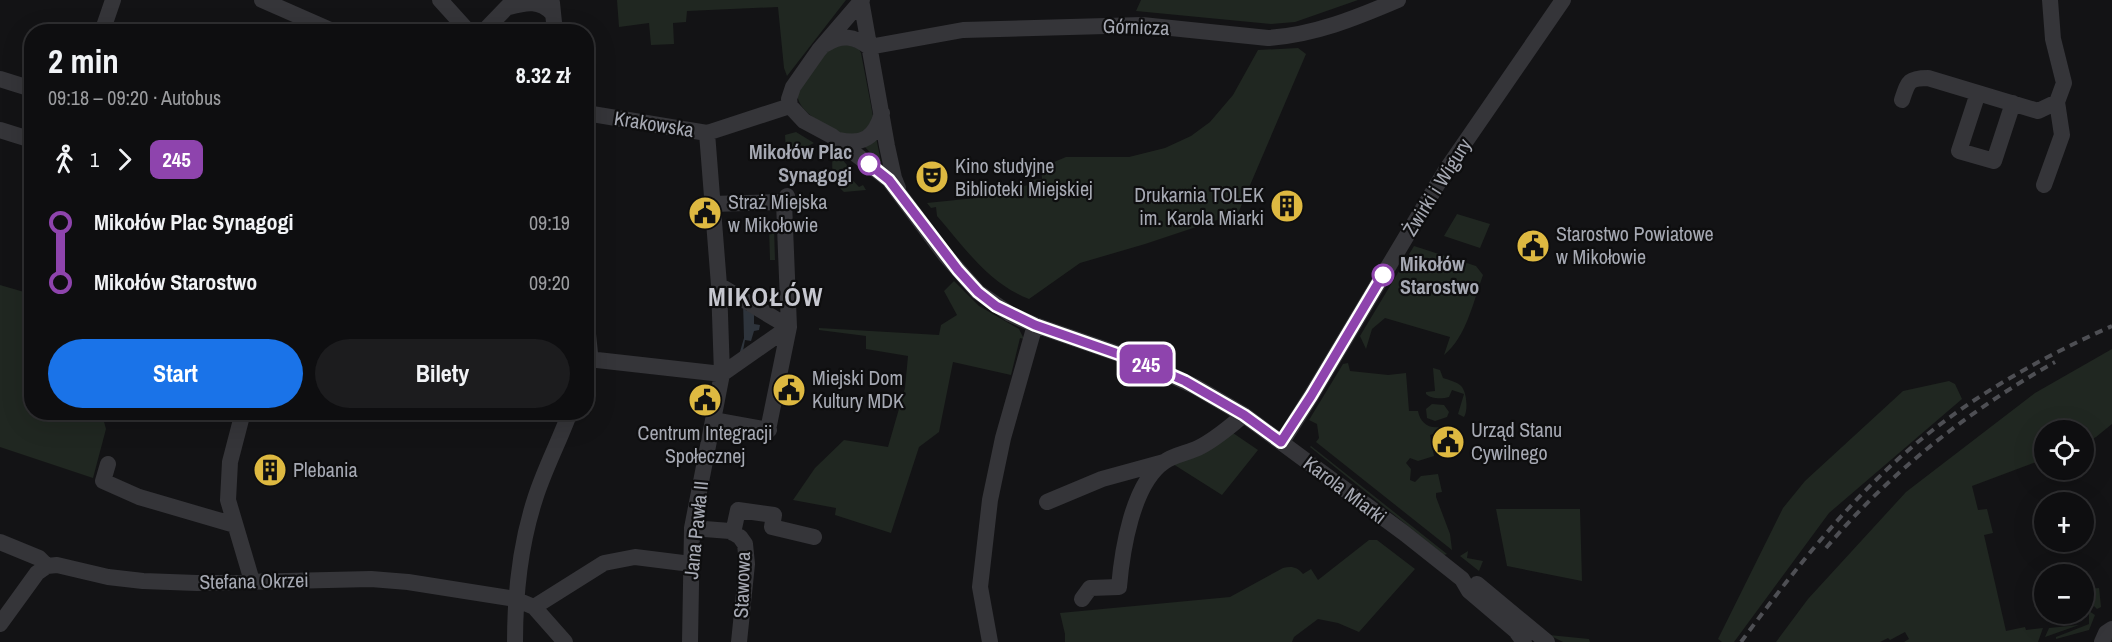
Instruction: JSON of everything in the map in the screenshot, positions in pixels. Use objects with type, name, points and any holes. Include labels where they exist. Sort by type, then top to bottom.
[{"type":"street","points":[[105,24],[113,0]]},
{"type":"street","points":[[262,0],[316,24]]},
{"type":"street","points":[[440,0],[462,24]]},
{"type":"street","points":[[861,0],[882,113],[874,132],[864,139],[851,142],[838,140],[804,121],[790,106],[789,99],[794,87],[825,44],[861,0]]},
{"type":"street","name":"Górnicza","points":[[869,47],[963,30],[1142,25],[1268,38],[1289,37],[1331,26],[1398,0]]},
{"type":"street","name":"Żwirki i Wigury","points":[[1281,442],[1446,170],[1563,0]]},
{"type":"street","points":[[2044,185],[2062,135],[2057,102],[2064,83],[2053,39],[2050,0]]},
{"type":"street","points":[[491,24],[512,3],[537,1],[552,7],[554,24]]},
{"type":"street","points":[[825,44],[849,36],[869,47]]},
{"type":"street","points":[[1902,100],[1907,82],[1915,78],[1928,78],[2038,111],[2057,102]]},
{"type":"street","points":[[0,79],[24,86]]},
{"type":"street","points":[[1978,93],[1959,151],[1994,161],[2013,103]]},
{"type":"street","name":"Krakowska","points":[[594,114],[707,133],[790,106]]},
{"type":"street","name":"Karola Miarki","points":[[882,113],[894,178],[902,197]]},
{"type":"street","points":[[0,130],[24,138]]},
{"type":"street","name":"Jana Pawła II","points":[[690,642],[692,528],[722,374],[719,285],[707,133]]},
{"type":"street","name":"Karola Miarki","points":[[838,140],[889,180],[940,248],[978,292],[1010,314],[1153,367],[1196,387],[1244,415],[1462,579],[1469,591],[1516,631],[1524,642]]},
{"type":"street","points":[[712,201],[786,199],[789,327],[768,430],[713,420]]},
{"type":"street","points":[[719,285],[789,327]]},
{"type":"street","points":[[990,642],[980,587],[990,500],[1003,438],[1035,325]]},
{"type":"street","points":[[594,365],[722,374],[789,327]]},
{"type":"street","points":[[1047,502],[1102,479],[1165,461],[1200,447],[1224,432],[1244,415]]},
{"type":"street","points":[[241,420],[230,462],[228,500],[252,581]]},
{"type":"street","points":[[515,642],[515,599],[535,498],[567,420]]},
{"type":"street","points":[[1082,599],[1090,588],[1119,587],[1129,522],[1154,470],[1165,461]]},
{"type":"street","points":[[108,464],[103,481],[139,497],[235,525]]},
{"type":"street","name":"Stawowa","points":[[733,533],[738,510],[774,515],[772,527],[814,537]]},
{"type":"street","name":"Stawowa","points":[[692,528],[730,531],[740,537],[745,544],[747,564],[739,642]]},
{"type":"street","name":"Stefana Okrzei","points":[[0,542],[39,558],[47,566],[57,565],[108,577],[196,583],[370,579],[408,582],[515,599],[534,607]]},
{"type":"street","points":[[565,642],[534,607],[604,563],[635,557],[690,564]]},
{"type":"street","points":[[0,624],[37,573],[47,566]]},
{"type":"street","name":"Karola Miarki","points":[[1462,579],[1474,582],[1547,642]]},
{"type":"street","points":[[2102,642],[2106,633],[2112,629]]},
{"type":"shaded area","points":[[617,0],[846,0],[787,76],[784,68],[778,7],[687,11],[686,22],[673,23],[674,44],[651,45],[649,23],[619,27]]},
{"type":"shaded area","points":[[1141,0],[1358,0],[1295,22],[1271,24],[1136,11]]},
{"type":"shaded area","points":[[838,41],[859,49],[861,53],[873,116],[866,132],[847,136],[809,114],[803,108],[797,94],[822,56]]},
{"type":"shaded area","points":[[1298,48],[1306,54],[1239,211],[1232,215],[1080,263],[1029,299],[1001,284],[978,264],[937,216],[936,207],[931,208],[927,203],[1014,194],[1014,183],[1023,182],[1024,186],[1028,185],[1028,180],[1042,179],[1041,164],[1047,165],[1066,157],[1129,157],[1165,148],[1191,136],[1210,122],[1233,95],[1258,50]]},
{"type":"shaded area","points":[[796,132],[814,143],[804,148],[786,150],[785,135]]},
{"type":"shaded area","points":[[876,137],[881,162],[880,163],[864,146]]},
{"type":"shaded area","points":[[833,154],[841,158],[852,171],[848,175],[859,187],[863,185],[866,190],[844,192],[840,188],[833,174]]},
{"type":"shaded area","points":[[1457,214],[1490,224],[1480,248],[1444,236]]},
{"type":"shaded area","points":[[769,227],[774,227],[775,260],[770,260]]},
{"type":"shaded area","points":[[1414,246],[1476,266],[1483,275],[1464,328],[1444,355],[1450,337],[1385,318],[1372,329],[1366,349],[1360,336]]},
{"type":"shaded area","points":[[954,281],[979,306],[1019,329],[1024,339],[1020,338],[1011,375],[953,362],[939,432],[919,447],[891,533],[835,515],[836,508],[793,500],[815,468],[844,440],[888,447],[905,388],[908,356],[866,349],[866,336],[819,330],[819,328],[939,335],[941,325],[957,315],[944,291]]},
{"type":"shaded area","points":[[0,285],[24,292],[24,420],[104,420],[106,429],[93,478],[0,447]]},
{"type":"shaded area","points":[[745,301],[746,311],[754,311],[754,324],[760,325],[759,330],[754,331],[751,341],[745,340],[742,356],[739,355],[744,338],[743,302]]},
{"type":"shaded area","points":[[2112,349],[2112,424],[2094,438],[2094,420],[2034,420],[2034,463],[1972,486],[1978,510],[1987,509],[1993,533],[1984,535],[2006,631],[2025,627],[2026,630],[2043,628],[2038,642],[1904,642],[1909,639],[1905,632],[1890,640],[1888,638],[1880,642],[1776,642],[1808,599],[1906,492],[2035,393]]},
{"type":"shaded area","points":[[1348,363],[1350,371],[1388,375],[1406,373],[1409,411],[1418,411],[1428,426],[1440,427],[1436,433],[1430,435],[1434,456],[1418,461],[1410,458],[1406,463],[1411,469],[1410,480],[1415,482],[1421,476],[1438,474],[1442,492],[1436,493],[1436,497],[1450,534],[1452,550],[1316,442],[1319,438],[1317,424],[1309,420],[1343,364]]},
{"type":"shaded area","points":[[1433,368],[1440,370],[1443,378],[1456,382],[1462,387],[1465,394],[1466,402],[1464,417],[1458,414],[1464,394],[1452,390],[1449,397],[1440,398],[1426,394],[1426,392],[1435,391]]},
{"type":"shaded area","points":[[1949,381],[1955,384],[1962,399],[1829,513],[1734,642],[1722,642],[1718,639],[1783,508],[1805,481],[1903,391]]},
{"type":"shaded area","points":[[1432,404],[1444,405],[1449,412],[1447,417],[1435,421],[1427,418],[1426,409]]},
{"type":"shaded area","points":[[1233,433],[1258,450],[1222,495],[1173,464]]},
{"type":"shaded area","points":[[1311,446],[1447,554],[1444,555]]},
{"type":"shaded area","points":[[1496,509],[1580,509],[1582,581],[1507,566]]},
{"type":"shaded area","points":[[1369,540],[1377,540],[1415,569],[1359,632],[1338,623],[1318,619],[1294,637],[1292,642],[1065,642],[1060,613],[1230,597],[1286,567],[1296,568],[1303,574],[1311,569],[1318,580]]},
{"type":"shaded area","points":[[1468,551],[1467,558],[1483,561],[1479,571],[1460,556]]},
{"type":"shaded area","points":[[2094,588],[2099,588],[2101,607],[2097,609],[2094,606]]},
{"type":"shaded area","points":[[2091,624],[2089,630],[2056,639],[2056,637]]},
{"type":"shaded area","points":[[2079,625],[2045,637],[2049,628]]},
{"type":"shaded area","points":[[1549,635],[1589,639],[1590,642],[1563,642]]},
{"type":"railway","points":[[1741,642],[1826,534],[1898,459],[1968,404],[2014,376],[2112,326]]},
{"type":"railway","points":[[1826,548],[1877,494],[1932,445],[1992,401],[2055,362]]},
{"type":"bus line","name":"245","points":[[869,164],[889,180],[958,270],[978,292],[996,306],[1035,325],[1144,363],[1185,381],[1244,415],[1281,442],[1383,275]]},
{"type":"place","name":"Mikołów Plac Synagogi","points":[[869,164]]},
{"type":"place","name":"Kino studyjne Biblioteki Miejskiej","points":[[932,177]]},
{"type":"place","name":"Drukarnia TOLEK im. Karola Miarki","points":[[1287,206]]},
{"type":"place","name":"Straż Miejska w Mikołowie","points":[[705,213]]},
{"type":"place","name":"Starostwo Powiatowe w Mikołowie","points":[[1533,246]]},
{"type":"place","name":"Mikołów Starostwo","points":[[1383,275]]},
{"type":"place","name":"Miejski Dom Kultury MDK","points":[[789,390]]},
{"type":"place","name":"Centrum Integracji Społecznej","points":[[705,400]]},
{"type":"place","name":"Urząd Stanu Cywilnego","points":[[1448,442]]},
{"type":"place","name":"Plebania","points":[[270,470]]},
{"type":"district","name":"MIKOŁÓW","points":[[766,297]]}]
